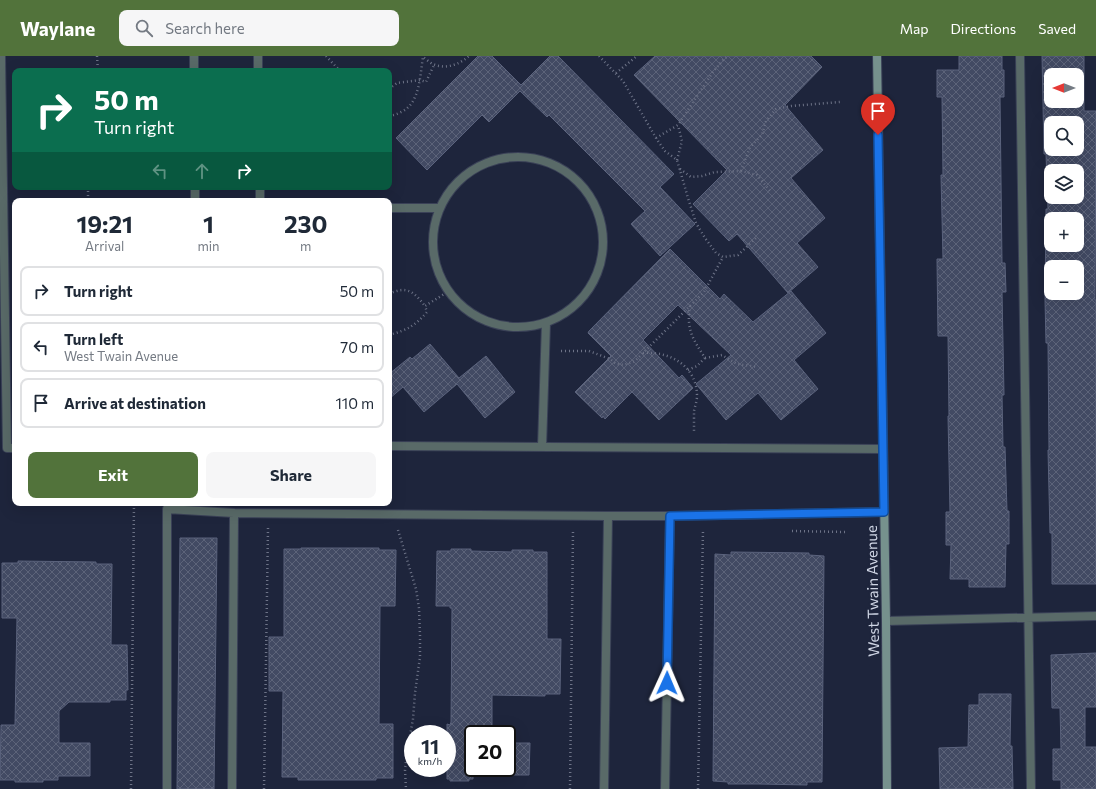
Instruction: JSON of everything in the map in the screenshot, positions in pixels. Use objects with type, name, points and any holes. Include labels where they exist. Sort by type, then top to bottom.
[{"type":"main road","name":"West Twain Avenue","points":[[877,56],[886,621],[887,789]]},
{"type":"street","points":[[1,56],[7,448],[12,448]]},
{"type":"street","points":[[194,56],[194,68]]},
{"type":"street","points":[[258,56],[258,68]]},
{"type":"street","points":[[1020,56],[1031,789]]},
{"type":"street","points":[[516,156],[532,157],[549,162],[578,180],[589,194],[598,210],[604,244],[602,261],[596,278],[587,293],[575,306],[561,316],[546,322],[530,326],[514,327],[497,325],[482,319],[468,311],[456,300],[438,272],[434,256],[433,239],[435,223],[440,208],[458,181],[485,163],[500,158],[516,156]]},
{"type":"street","points":[[392,208],[440,208]]},
{"type":"street","points":[[542,447],[546,322]]},
{"type":"street","points":[[392,446],[883,449]]},
{"type":"street","points":[[167,789],[167,509],[234,513],[608,516],[884,512]]},
{"type":"street","points":[[232,789],[234,513]]},
{"type":"street","points":[[604,789],[608,516]]},
{"type":"street","points":[[665,789],[670,516]]},
{"type":"street","points":[[886,621],[1096,616]]},
{"type":"path","points":[[97,56],[98,68]]},
{"type":"path","points":[[326,56],[337,68]]},
{"type":"path","points":[[392,116],[407,110],[413,103],[420,80],[423,57],[434,65],[449,66],[464,61],[470,56]]},
{"type":"path","points":[[599,56],[623,81],[630,96],[656,138],[665,151],[677,160]]},
{"type":"path","points":[[616,73],[637,56]]},
{"type":"path","points":[[656,138],[678,125],[713,72],[728,56]]},
{"type":"path","points":[[392,87],[397,83],[420,80],[426,82],[434,65]]},
{"type":"path","points":[[742,171],[750,147],[762,135],[766,121],[776,109],[791,106],[840,102]]},
{"type":"path","points":[[678,125],[682,141],[677,160],[696,223],[705,238],[716,253],[723,256],[738,255],[756,237]]},
{"type":"path","points":[[680,169],[691,176],[702,176],[716,172],[742,171],[756,175],[771,192]]},
{"type":"path","points":[[545,352],[589,351],[610,359],[616,364],[624,365],[635,361],[704,292],[723,256]]},
{"type":"path","points":[[392,292],[396,290],[407,290],[416,295],[425,306],[427,312],[422,318],[406,330],[392,334]]},
{"type":"path","points":[[425,306],[449,291]]},
{"type":"path","points":[[690,306],[688,319],[691,336],[705,358]]},
{"type":"path","points":[[643,353],[654,352],[678,361],[688,370],[694,381],[697,396],[694,411],[694,448]]},
{"type":"path","points":[[688,370],[697,366],[705,358],[722,355],[738,364],[758,367]]},
{"type":"path","points":[[130,789],[134,506]]},
{"type":"path","points":[[264,789],[268,526]]},
{"type":"path","points":[[404,527],[397,527],[416,589],[419,608],[420,635],[420,657],[415,693],[414,719],[405,770],[406,789]]},
{"type":"path","points":[[566,528],[573,528],[570,789]]},
{"type":"path","points":[[698,789],[702,530],[710,530]]},
{"type":"path","points":[[790,531],[845,532]]},
{"type":"building","points":[[478,56],[492,56],[521,85],[550,56],[558,56],[674,174],[660,187],[695,224],[660,256],[631,224],[645,211],[549,115],[547,117],[520,91],[489,122],[482,115],[427,170],[396,138]]},
{"type":"building","points":[[655,56],[811,56],[822,67],[785,105],[823,150],[791,178],[825,218],[797,243],[818,267],[788,293],[737,234],[729,241],[693,204],[727,170],[634,75]]},
{"type":"building","points":[[959,56],[1002,56],[1002,70],[1004,70],[1004,97],[1000,97],[1002,263],[1005,263],[1006,292],[1002,292],[1004,395],[1002,395],[1003,447],[1005,447],[1007,511],[1009,511],[1009,544],[1006,544],[1005,587],[969,587],[969,579],[950,579],[951,545],[946,545],[946,512],[950,512],[948,336],[938,336],[937,259],[943,259],[941,175],[943,175],[942,97],[937,97],[937,70],[959,70]]},
{"type":"building","points":[[1042,56],[1084,56],[1084,68],[1044,68],[1044,108],[1084,108],[1084,111],[1096,111],[1096,584],[1052,584],[1052,533],[1050,533],[1048,450],[1048,343],[1046,343],[1045,300],[1084,300],[1084,260],[1045,260],[1046,252],[1084,252],[1084,212],[1046,212],[1046,209],[1048,209],[1048,204],[1084,204],[1084,164],[1046,164],[1046,156],[1084,156],[1084,116],[1044,116],[1044,154]]},
{"type":"building","points":[[670,249],[720,299],[724,294],[753,322],[791,291],[826,333],[794,360],[818,389],[781,420],[758,393],[726,420],[696,384],[731,355],[678,305],[643,340],[679,378],[682,375],[693,388],[659,420],[632,392],[605,419],[603,416],[602,418],[575,392],[611,356],[588,333],[589,331]]},
{"type":"building","points":[[430,344],[459,378],[486,356],[515,392],[485,418],[457,384],[424,412],[403,387],[392,396],[392,372],[410,357],[412,359]]},
{"type":"building","points":[[180,538],[217,538],[214,789],[177,789]]},
{"type":"building","points":[[379,548],[379,550],[396,550],[395,606],[380,606],[379,724],[393,724],[393,778],[376,778],[376,780],[298,780],[298,777],[282,777],[283,691],[269,691],[269,637],[284,637],[284,549]]},
{"type":"building","points":[[451,549],[471,549],[471,551],[512,552],[512,550],[533,550],[533,552],[547,552],[547,639],[561,639],[560,694],[545,694],[545,696],[492,695],[492,725],[464,725],[464,777],[473,777],[473,779],[469,779],[469,781],[450,781],[450,779],[447,779],[447,777],[456,777],[456,725],[450,725],[452,608],[450,608],[450,606],[436,606],[437,551],[451,551]]},
{"type":"building","points":[[731,552],[809,553],[809,555],[824,556],[822,782],[807,782],[807,785],[728,784],[728,782],[713,781],[715,554],[731,555]]},
{"type":"building","points":[[18,561],[96,562],[96,564],[112,564],[111,645],[127,645],[128,690],[126,690],[126,700],[110,700],[110,702],[69,702],[59,711],[59,743],[90,743],[90,776],[58,776],[58,780],[43,780],[43,782],[15,782],[15,780],[0,780],[1,725],[15,725],[17,618],[2,618],[2,563],[18,563]]},
{"type":"building","points":[[1096,653],[1096,707],[1085,707],[1085,747],[1096,747],[1096,789],[1061,789],[1061,780],[1053,780],[1053,749],[1061,749],[1060,708],[1052,708],[1051,655]]},
{"type":"building","points":[[979,694],[1011,694],[1010,746],[1012,746],[1013,789],[940,789],[939,748],[968,747],[969,705],[979,705]]},
{"type":"building","points":[[516,743],[530,743],[529,775],[516,775]]},
{"type":"route","points":[[667,683],[670,516],[884,512],[878,135]]}]
